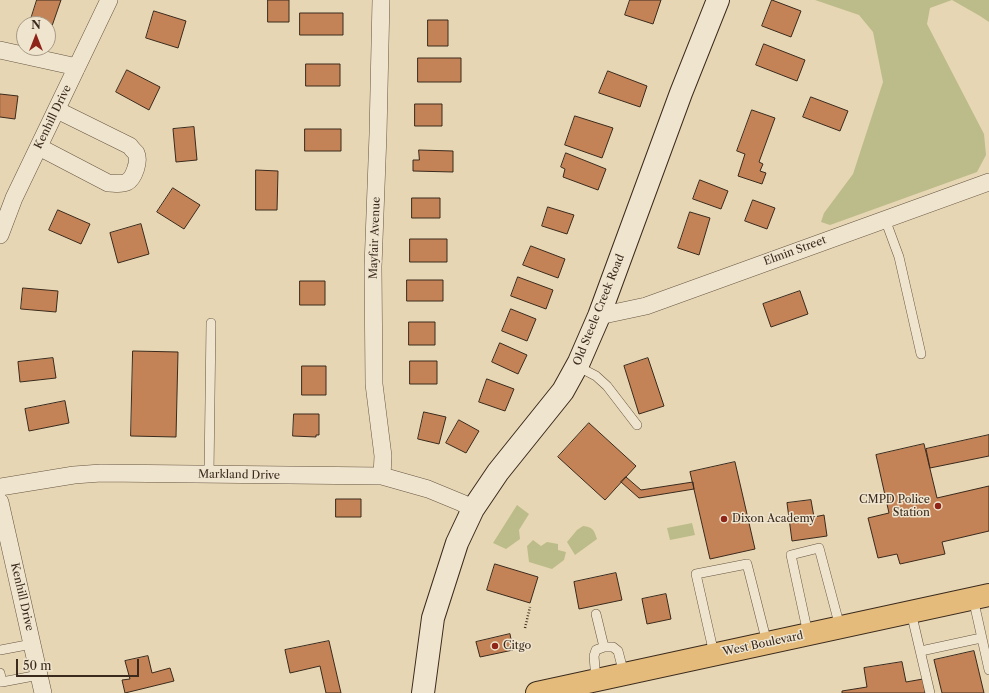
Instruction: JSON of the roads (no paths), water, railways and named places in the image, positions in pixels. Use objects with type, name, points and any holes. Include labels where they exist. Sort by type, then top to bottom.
[{"type":"main road","name":"Old Steele Creek Road","points":[[423,693],[435,607],[457,543],[473,509],[498,472],[563,391],[577,366],[599,316],[681,93],[718,0]]},
{"type":"main road","name":"West Boulevard","points":[[545,692],[981,597]]},
{"type":"street","name":"Kenhill Drive","points":[[0,235],[14,198],[110,0]]},
{"type":"street","name":"Mayfair Avenue","points":[[381,0],[373,267],[374,384],[383,456],[382,476]]},
{"type":"street","points":[[0,50],[77,67]]},
{"type":"street","points":[[38,147],[108,182],[120,184],[130,179],[137,165],[136,154],[130,146],[57,110]]},
{"type":"street","name":"Elmin Street","points":[[599,316],[646,306],[989,182]]},
{"type":"street","name":"Markland Drive","points":[[0,487],[74,475],[101,473],[382,476],[428,489],[473,509]]},
{"type":"street","name":"Kenhill Drive","points":[[0,502],[43,693]]},
{"type":"lane","points":[[885,219],[899,257],[921,354]]},
{"type":"lane","points":[[209,474],[211,323]]},
{"type":"lane","points":[[577,366],[596,376],[637,424]]},
{"type":"lane","points":[[808,634],[791,555],[820,548],[840,627]]},
{"type":"lane","points":[[714,654],[696,574],[747,564],[767,643]]},
{"type":"lane","points":[[981,597],[982,638],[989,670]]},
{"type":"lane","points":[[912,612],[930,693]]},
{"type":"lane","points":[[596,614],[604,646]]},
{"type":"lane","points":[[921,651],[982,638]]},
{"type":"lane","points":[[0,650],[32,644]]},
{"type":"lane","points":[[596,680],[594,656],[596,650],[604,646],[613,646],[618,651],[624,674]]},
{"type":"lane","points":[[0,673],[2,682],[39,675]]},
{"type":"place","name":"CMPD Police Station","points":[[938,506]]},
{"type":"place","name":"Dixon Academy","points":[[724,519]]},
{"type":"place","name":"Citgo","points":[[495,646]]}]
